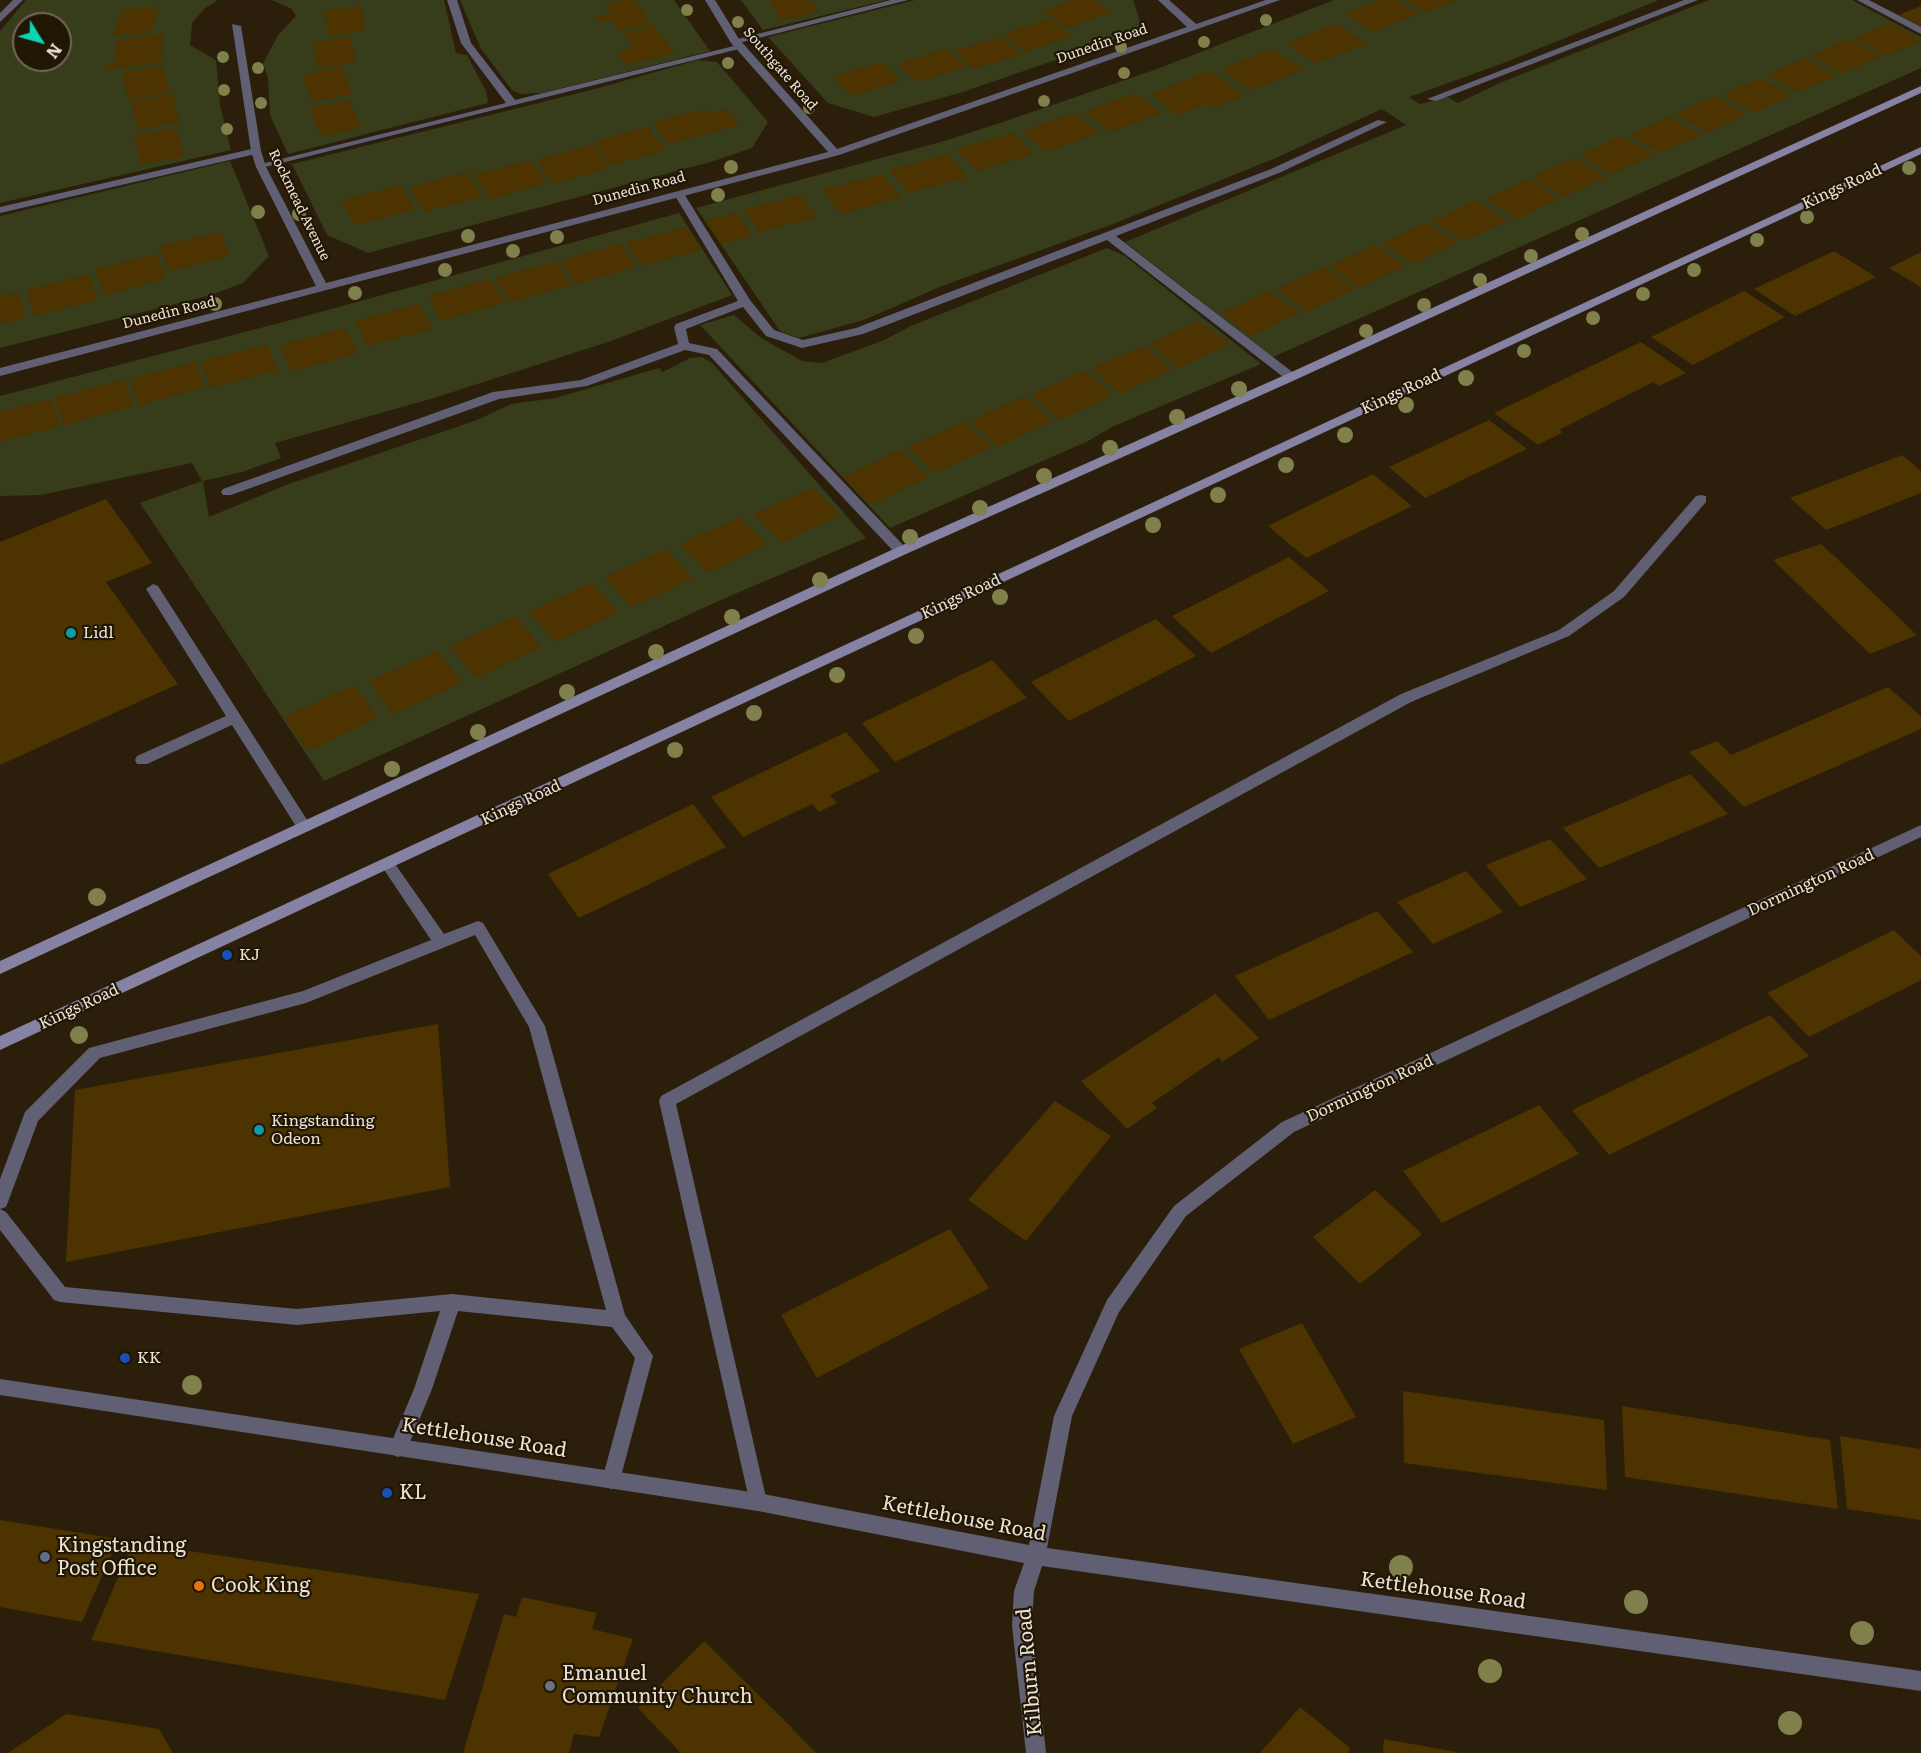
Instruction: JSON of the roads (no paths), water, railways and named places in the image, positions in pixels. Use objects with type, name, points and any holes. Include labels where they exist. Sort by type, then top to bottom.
[{"type":"main road","points":[[0,968],[901,551],[1291,377],[1921,89]]},
{"type":"main road","name":"Kings Road","points":[[0,1043],[388,865],[1921,150]]},
{"type":"street","points":[[0,19],[18,0]]},
{"type":"street","points":[[452,0],[466,43],[512,103]]},
{"type":"street","name":"Southgate Road","points":[[710,0],[739,44],[836,153]]},
{"type":"street","points":[[261,167],[903,0]]},
{"type":"street","points":[[1163,0],[1194,28]]},
{"type":"street","name":"Dunedin Road","points":[[0,372],[836,153],[1275,0]]},
{"type":"street","points":[[1432,99],[1693,0]]},
{"type":"street","points":[[1862,0],[1921,32]]},
{"type":"street","name":"Rockmead Avenue","points":[[236,26],[256,151],[261,167],[323,289]]},
{"type":"street","points":[[679,194],[745,302],[770,333],[802,344],[859,331],[1109,236],[1275,171],[1382,122]]},
{"type":"street","points":[[0,210],[256,151]]},
{"type":"street","points":[[1109,236],[1291,377]]},
{"type":"street","points":[[684,346],[680,327],[745,302]]},
{"type":"street","points":[[227,492],[497,395],[583,382],[684,346],[713,352],[901,551]]},
{"type":"street","points":[[758,1502],[667,1101],[1406,698],[1564,633],[1618,594],[1701,499]]},
{"type":"street","points":[[153,589],[304,827]]},
{"type":"street","points":[[142,760],[234,718]]},
{"type":"street","name":"Dormington Road","points":[[1036,1557],[1063,1416],[1069,1399],[1113,1306],[1179,1211],[1288,1127],[1921,831]]},
{"type":"street","points":[[388,865],[441,942]]},
{"type":"street","points":[[0,1202],[31,1117],[95,1053],[306,997],[478,927],[537,1026],[617,1319],[644,1356],[611,1480]]},
{"type":"street","points":[[0,1217],[60,1294],[297,1317],[452,1302],[617,1319]]},
{"type":"street","points":[[398,1448],[423,1389],[452,1302]]},
{"type":"street","name":"Kettlehouse Road","points":[[0,1387],[758,1502],[1036,1557],[1921,1681]]},
{"type":"street","name":"Kilburn Road","points":[[1036,1557],[1024,1591],[1022,1625],[1036,1753]]},
{"type":"place","name":"Lidl","points":[[71,633]]},
{"type":"place","name":"KJ","points":[[227,955]]},
{"type":"place","name":"Kingstanding Odeon","points":[[259,1130]]},
{"type":"place","name":"KK","points":[[125,1358]]},
{"type":"place","name":"KL","points":[[387,1493]]},
{"type":"place","name":"Kingstanding Post Office","points":[[45,1557]]},
{"type":"place","name":"Cook King","points":[[199,1586]]},
{"type":"place","name":"Emanuel Community Church","points":[[550,1686]]}]
